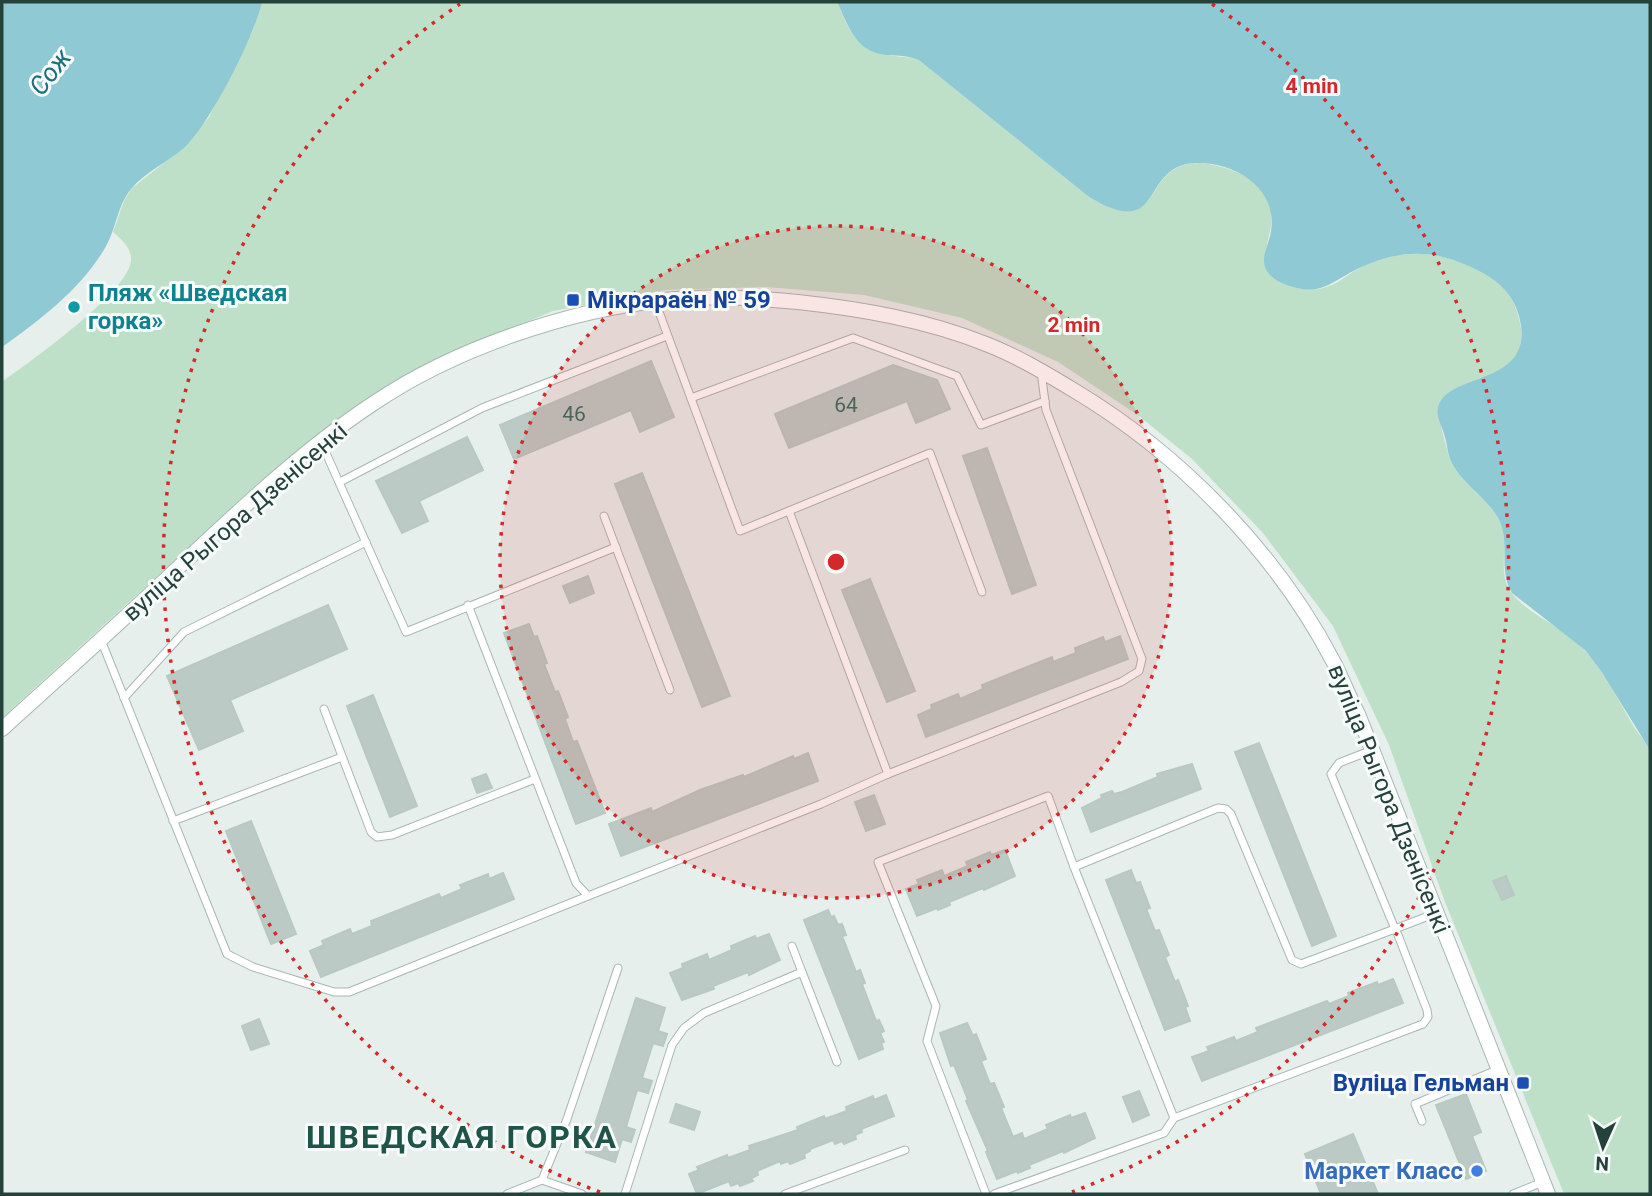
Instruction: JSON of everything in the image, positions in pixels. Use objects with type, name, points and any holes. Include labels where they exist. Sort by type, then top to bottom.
[{"type":"street","name":"вуліца Рыгора Дзенісенкі","points":[[2,729],[247,504],[321,441],[375,401],[456,358],[557,321],[610,308],[655,301],[765,299],[855,308],[936,327],[987,344],[1041,370],[1134,429],[1222,508],[1281,581],[1332,659],[1372,750],[1545,1188]]},
{"type":"lane","points":[[655,301],[740,531],[930,453],[982,592]]},
{"type":"lane","points":[[340,482],[482,408],[667,336]]},
{"type":"lane","points":[[691,398],[853,338],[957,376],[981,425],[1045,401]]},
{"type":"lane","points":[[101,640],[227,954],[253,967],[334,992],[349,992],[821,804],[888,774],[1121,682],[1139,671],[1142,659],[1046,411],[1041,370]]},
{"type":"lane","points":[[321,441],[405,632],[616,547]]},
{"type":"lane","points":[[789,511],[888,774]]},
{"type":"lane","points":[[604,516],[670,690]]},
{"type":"lane","points":[[124,698],[184,632],[366,542]]},
{"type":"lane","points":[[468,605],[576,883],[588,896]]},
{"type":"lane","points":[[324,709],[370,832],[377,836],[392,835],[535,779]]},
{"type":"lane","points":[[994,1194],[1164,1133],[1174,1118],[1423,1024],[1428,1017],[1427,1010],[1331,774],[1339,763],[1372,750]]},
{"type":"lane","points":[[173,821],[342,757]]},
{"type":"lane","points":[[986,1194],[927,1041],[936,1006],[878,862],[1048,796],[1174,1118]]},
{"type":"lane","points":[[1074,867],[1218,808],[1226,809],[1236,826],[1292,960],[1301,964],[1436,913]]},
{"type":"lane","points":[[792,946],[837,1062]]},
{"type":"lane","points":[[542,1180],[618,968]]},
{"type":"lane","points":[[625,1194],[672,1045],[684,1028],[704,1013],[802,972]]},
{"type":"lane","points":[[1422,1121],[1415,1104],[1497,1070]]},
{"type":"lane","points":[[785,1194],[905,1150]]},
{"type":"lane","points":[[507,1194],[542,1180],[582,1194]]},
{"type":"lane","points":[[1513,1194],[1545,1188]]},
{"type":"green space","points":[[262,2],[837,2],[850,30],[860,42],[876,51],[920,61],[1089,197],[1114,209],[1131,211],[1142,206],[1167,175],[1180,166],[1199,163],[1223,167],[1245,176],[1262,189],[1270,203],[1272,217],[1265,258],[1268,269],[1276,279],[1288,285],[1302,289],[1323,288],[1373,262],[1407,254],[1442,256],[1459,261],[1497,281],[1510,297],[1516,310],[1521,343],[1515,357],[1504,367],[1448,394],[1439,410],[1441,424],[1455,468],[1500,521],[1504,538],[1504,574],[1510,591],[1523,605],[1573,639],[1592,659],[1650,749],[1650,1194],[1564,1194],[1445,902],[1389,745],[1333,626],[1263,533],[1192,459],[1139,416],[1058,362],[962,318],[864,295],[766,287],[665,290],[553,311],[455,352],[373,395],[320,433],[243,498],[2,718],[2,382],[55,343],[116,288],[127,271],[131,258],[125,243],[113,232],[124,201],[131,189],[185,146],[209,117],[252,32]]},
{"type":"water","name":"Сож","points":[[2,2],[262,2],[250,36],[230,78],[195,135],[185,147],[143,177],[131,189],[105,248],[84,277],[45,315],[2,347]]},
{"type":"water","points":[[837,2],[1650,2],[1650,750],[1585,650],[1512,593],[1505,574],[1504,535],[1497,516],[1460,475],[1449,456],[1438,415],[1438,408],[1445,396],[1504,367],[1515,355],[1521,339],[1517,309],[1501,286],[1467,265],[1436,255],[1421,254],[1406,254],[1374,262],[1316,289],[1307,290],[1281,283],[1268,273],[1265,267],[1271,216],[1268,202],[1251,180],[1225,167],[1196,163],[1178,167],[1166,176],[1142,207],[1130,211],[1114,209],[1089,197],[920,61],[876,53],[860,44]]},
{"type":"building","points":[[651,361],[674,417],[640,432],[631,410],[514,459],[500,425]]},
{"type":"building","points":[[893,365],[937,380],[950,409],[916,423],[907,401],[789,448],[775,414]]},
{"type":"building","points":[[467,437],[483,470],[419,501],[428,521],[402,533],[376,481]]},
{"type":"building","points":[[987,448],[1036,585],[1012,594],[963,456]]},
{"type":"building","points":[[642,473],[730,696],[702,707],[615,484]]},
{"type":"building","points":[[588,576],[594,593],[570,603],[563,586]]},
{"type":"building","points":[[870,579],[915,691],[887,702],[842,590]]},
{"type":"building","points":[[328,605],[347,649],[230,700],[243,731],[199,750],[167,676]]},
{"type":"building","points":[[529,624],[534,637],[537,636],[547,663],[544,664],[568,717],[565,719],[573,742],[577,741],[605,813],[576,824],[504,633]]},
{"type":"building","points":[[1120,636],[1128,659],[926,737],[918,715],[932,709],[931,705],[958,694],[960,699],[983,689],[982,685],[1052,657],[1053,662],[1076,653],[1075,648],[1103,637],[1105,642]]},
{"type":"building","points":[[373,695],[417,806],[390,817],[347,706]]},
{"type":"building","points":[[1259,743],[1336,936],[1312,946],[1235,752]]},
{"type":"building","points":[[808,753],[818,781],[621,856],[609,824],[651,808],[652,812],[700,790]]},
{"type":"building","points":[[1192,764],[1201,789],[1091,832],[1082,808],[1102,798],[1101,795],[1112,791],[1114,794],[1122,792],[1158,777],[1157,774]]},
{"type":"building","points":[[486,774],[492,788],[477,793],[472,779]]},
{"type":"building","points":[[874,795],[885,824],[866,831],[855,802]]},
{"type":"building","points":[[251,821],[296,934],[271,944],[226,831]]},
{"type":"building","points":[[1005,850],[1015,876],[949,902],[950,905],[938,910],[937,908],[917,916],[906,889],[919,884],[917,880],[942,870],[944,876],[968,866],[966,862],[990,852],[991,855]]},
{"type":"building","points":[[1131,870],[1136,883],[1140,882],[1150,908],[1146,909],[1155,931],[1159,930],[1169,955],[1165,957],[1188,1006],[1185,1007],[1190,1021],[1165,1030],[1106,880]]},
{"type":"building","points":[[503,873],[514,899],[321,977],[310,951],[324,945],[322,941],[350,929],[352,934],[372,926],[371,921],[439,894],[441,898],[462,889],[460,885],[488,874],[489,879]]},
{"type":"building","points":[[1506,876],[1514,895],[1502,900],[1493,881]]},
{"type":"building","points":[[828,910],[838,925],[842,924],[846,935],[842,936],[856,972],[860,970],[865,983],[862,984],[876,1021],[879,1020],[884,1031],[880,1033],[884,1042],[881,1043],[883,1049],[859,1059],[804,920]]},
{"type":"building","points":[[769,934],[780,960],[749,975],[748,972],[713,986],[714,989],[682,1000],[670,973],[683,968],[682,964],[707,954],[709,960],[732,950],[731,946],[755,936],[756,939]]},
{"type":"building","points":[[1393,979],[1403,1003],[1202,1081],[1192,1057],[1209,1051],[1207,1047],[1234,1037],[1236,1041],[1258,1032],[1256,1028],[1327,1001],[1329,1004],[1377,982],[1378,985]]},
{"type":"building","points":[[636,998],[665,1008],[658,1031],[667,1034],[663,1046],[653,1043],[642,1078],[652,1081],[648,1093],[637,1090],[626,1127],[635,1130],[631,1142],[622,1139],[615,1162],[586,1152]]},
{"type":"building","points":[[259,1019],[269,1044],[251,1050],[242,1026]]},
{"type":"building","points":[[967,1023],[973,1036],[976,1034],[986,1059],[981,1061],[990,1084],[994,1083],[1013,1137],[1022,1133],[1024,1139],[1048,1129],[1046,1125],[1070,1115],[1071,1118],[1085,1113],[1095,1138],[1064,1153],[1063,1151],[1029,1165],[1030,1168],[997,1179],[940,1033]]},
{"type":"building","points":[[1139,1091],[1149,1115],[1133,1122],[1123,1097]]},
{"type":"building","points":[[1466,1094],[1481,1132],[1472,1136],[1486,1171],[1466,1179],[1436,1105]]},
{"type":"building","points":[[886,1095],[894,1116],[861,1129],[862,1132],[855,1135],[856,1139],[844,1144],[842,1141],[835,1144],[833,1140],[810,1149],[804,1154],[805,1158],[790,1164],[788,1161],[781,1164],[780,1161],[757,1171],[758,1175],[751,1178],[753,1181],[731,1186],[729,1181],[697,1194],[689,1174],[699,1170],[697,1167],[727,1155],[728,1158],[750,1150],[749,1146],[798,1130],[797,1127],[824,1116],[825,1119],[847,1111],[846,1107],[873,1096],[874,1100]]},
{"type":"building","points":[[676,1104],[700,1112],[694,1130],[670,1122]]},
{"type":"building","points":[[1353,1134],[1378,1194],[1321,1194],[1305,1154]]},
{"type":"place","name":"Мікрараён № 59","points":[[573,300]]},
{"type":"place","name":"Пляж «Шведская горка»","points":[[74,307]]},
{"type":"place","name":"Вуліца Гельман","points":[[1523,1083]]},
{"type":"place","name":"Маркет Класс","points":[[1477,1171]]},
{"type":"district","name":"ШВЕДСКАЯ ГОРКА","points":[[462,1137]]}]
